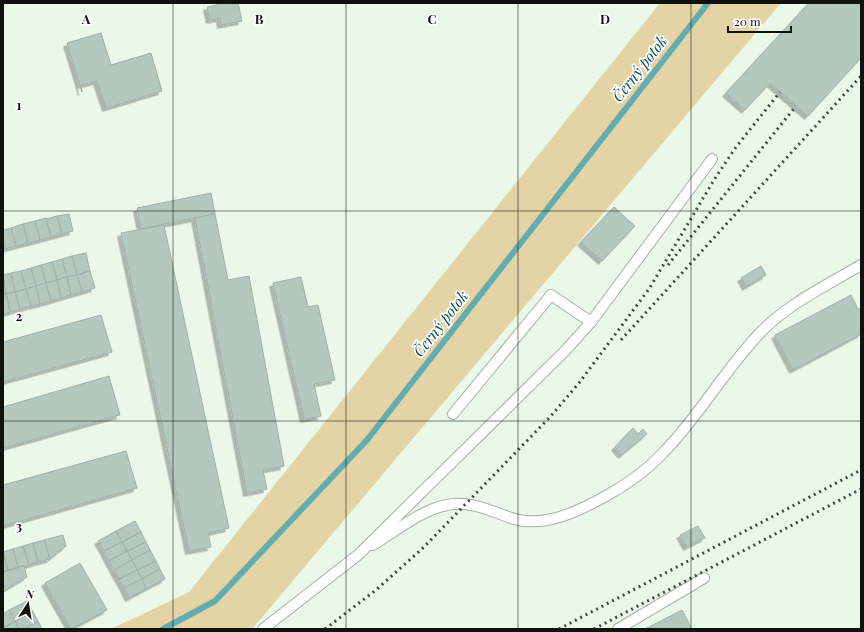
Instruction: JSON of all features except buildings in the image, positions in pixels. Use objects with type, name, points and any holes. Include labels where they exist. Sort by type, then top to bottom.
[{"type":"lane","points":[[264,629],[358,554],[565,351],[591,322],[712,159]]},
{"type":"lane","points":[[358,554],[421,516],[447,505],[467,504],[500,513],[512,518],[530,521],[545,521],[564,515],[606,496],[625,484],[661,455],[676,440],[743,352],[776,318],[861,265]]},
{"type":"lane","points":[[453,414],[551,295],[591,322]]},
{"type":"lane","points":[[618,629],[704,578]]},
{"type":"shaded area","points":[[660,3],[781,3],[252,629],[111,629],[189,592]]},
{"type":"waterway","name":"Černý potok","points":[[163,629],[215,601],[367,440],[708,3]]},
{"type":"railway","points":[[621,340],[861,76]]},
{"type":"railway","points":[[325,629],[376,590],[424,547],[550,417],[579,383],[649,289],[714,180],[736,147],[780,92]]},
{"type":"railway","points":[[668,265],[796,106]]},
{"type":"railway","points":[[559,629],[861,470]]},
{"type":"railway","points":[[594,629],[861,489]]}]
